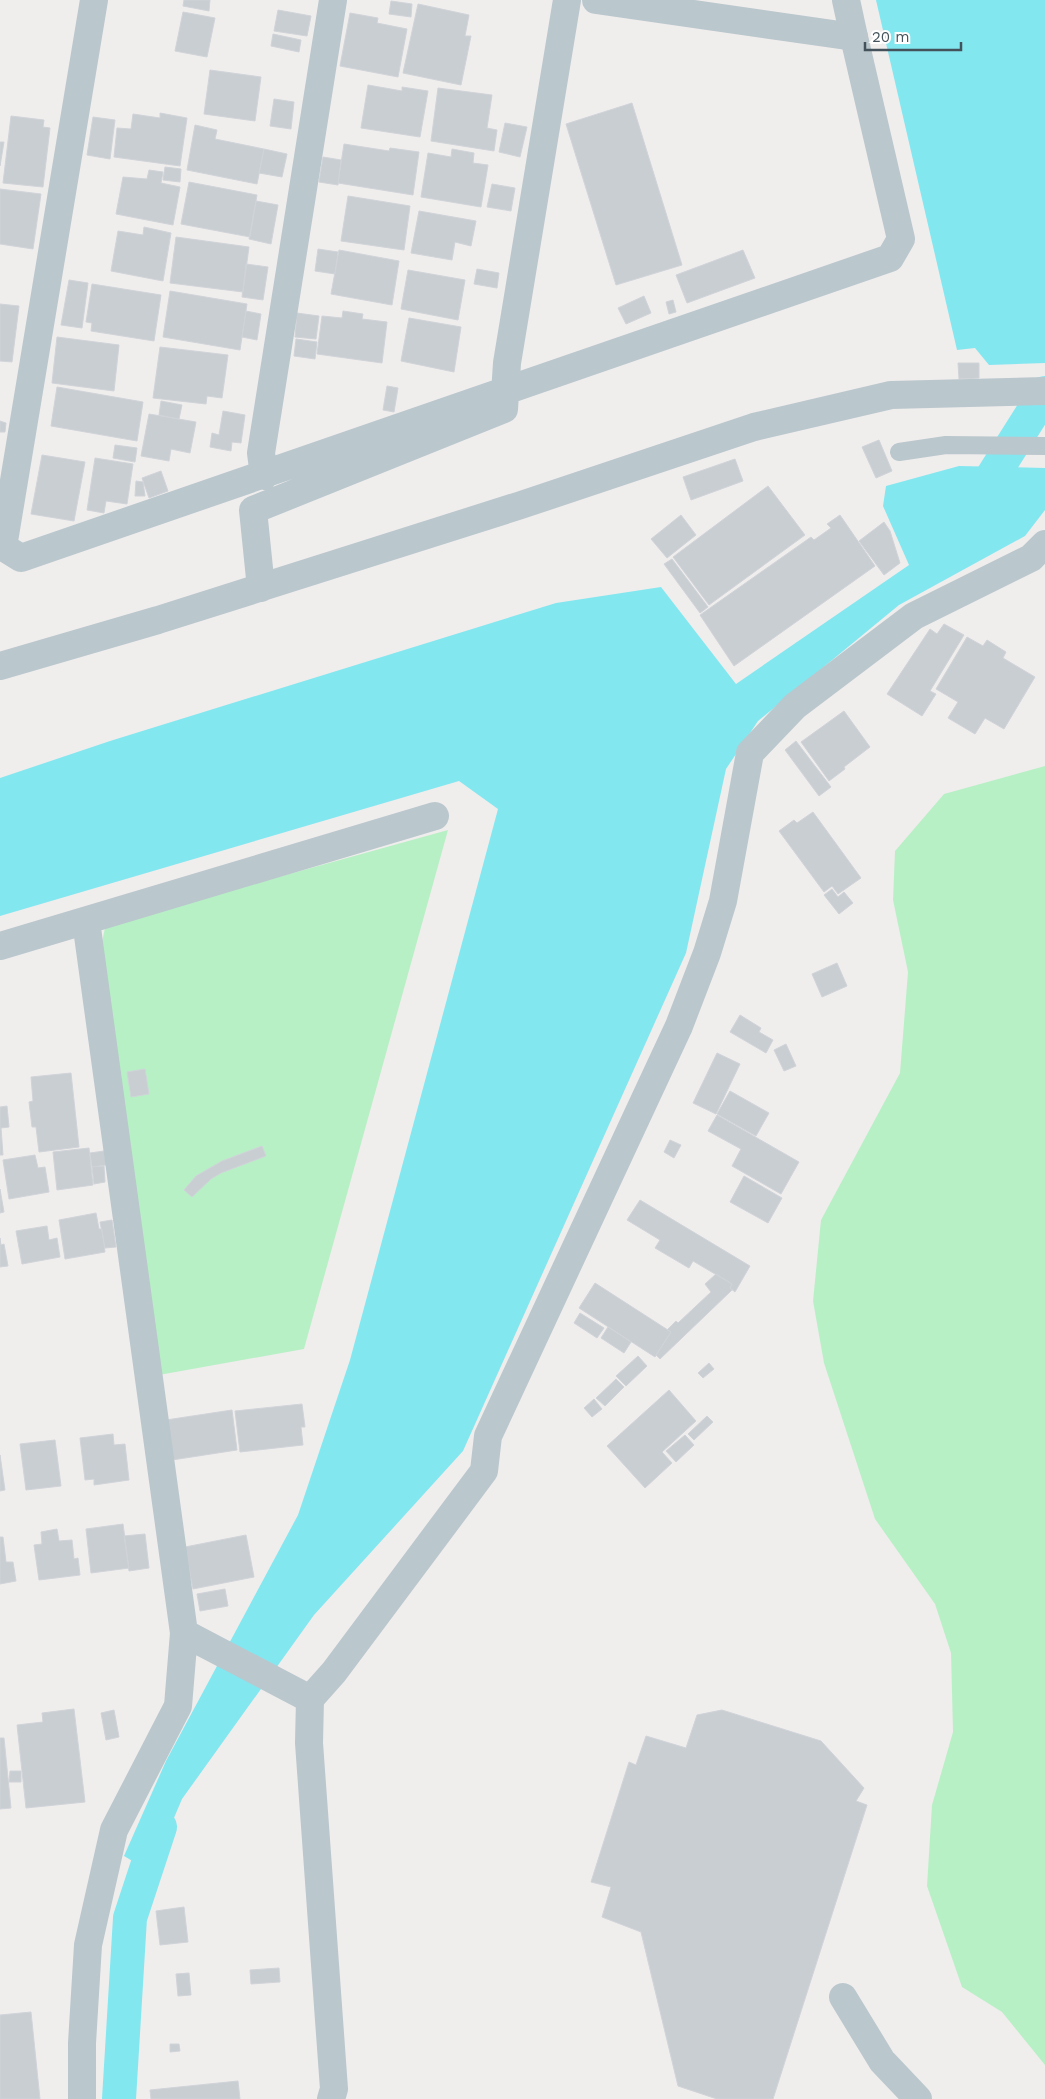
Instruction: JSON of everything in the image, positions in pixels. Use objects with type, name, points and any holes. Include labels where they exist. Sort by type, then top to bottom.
[{"type":"street","points":[[94,0],[3,547],[21,558],[264,476],[507,389],[890,258],[902,239],[846,0]]},
{"type":"street","points":[[264,476],[261,453],[334,0]]},
{"type":"street","points":[[261,588],[252,510],[504,409],[507,389],[507,363],[567,0]]},
{"type":"street","points":[[596,0],[854,37]]},
{"type":"street","points":[[0,666],[261,588],[518,506],[754,427],[891,395],[1045,391]]},
{"type":"street","points":[[331,2099],[334,2089],[309,1743],[310,1699],[334,1672],[484,1471],[488,1436],[679,1026],[707,953],[723,901],[750,753],[795,706],[914,616],[1031,558],[1045,544]]},
{"type":"street","points":[[0,946],[435,816]]},
{"type":"street","points":[[82,2099],[82,2043],[88,1945],[114,1830],[178,1706],[184,1632],[86,921]]},
{"type":"street","points":[[184,1632],[310,1699]]},
{"type":"street","points":[[843,1997],[882,2061],[918,2099]]},
{"type":"lane","points":[[899,452],[946,446],[1045,446]]},
{"type":"green space","points":[[1045,766],[1045,2065],[1002,2012],[962,1987],[927,1886],[932,1805],[953,1732],[951,1653],[935,1604],[875,1519],[824,1363],[813,1301],[821,1220],[900,1073],[908,972],[893,900],[895,851],[944,794]]},
{"type":"green space","points":[[448,830],[304,1349],[159,1375],[101,947],[105,928],[119,921]]},
{"type":"water","points":[[876,0],[1045,0],[1045,363],[989,365],[975,348],[957,350]]},
{"type":"water","points":[[959,466],[1045,468],[1045,510],[1025,536],[899,605],[758,721],[726,769],[686,953],[463,1451],[314,1615],[182,1799],[151,1872],[124,1856],[166,1761],[298,1515],[350,1360],[498,809],[459,781],[0,916],[0,778],[110,741],[556,603],[661,587],[736,684],[909,565],[883,506],[886,486]]},
{"type":"building","points":[[184,0],[210,0],[209,11],[183,6]]},
{"type":"building","points":[[391,1],[412,4],[411,17],[389,14]]},
{"type":"building","points":[[418,4],[469,15],[465,36],[471,36],[461,85],[403,73]]},
{"type":"building","points":[[278,10],[311,16],[307,36],[274,31]]},
{"type":"building","points":[[183,12],[215,18],[207,57],[175,51]]},
{"type":"building","points":[[350,13],[378,18],[377,23],[407,29],[398,77],[340,66]]},
{"type":"building","points":[[273,34],[301,40],[299,52],[271,46]]},
{"type":"building","points":[[210,70],[261,77],[255,121],[204,114]]},
{"type":"building","points":[[368,85],[402,91],[402,87],[428,91],[420,137],[361,128]]},
{"type":"building","points":[[438,88],[492,95],[487,128],[497,130],[494,151],[431,141]]},
{"type":"building","points":[[274,99],[294,102],[291,129],[270,126]]},
{"type":"building","points":[[632,103],[682,265],[616,285],[566,124]]},
{"type":"building","points":[[160,113],[187,118],[180,166],[114,157],[117,128],[131,129],[133,114],[160,118]]},
{"type":"building","points":[[11,116],[44,120],[43,127],[50,128],[43,187],[3,183]]},
{"type":"building","points":[[93,117],[115,120],[110,159],[87,155]]},
{"type":"building","points":[[505,123],[527,127],[520,157],[499,152]]},
{"type":"building","points":[[195,125],[217,130],[215,139],[264,149],[257,184],[187,170]]},
{"type":"building","points":[[0,142],[4,142],[0,166]]},
{"type":"building","points":[[344,144],[389,151],[390,148],[419,152],[413,195],[338,183]]},
{"type":"building","points":[[264,149],[287,154],[282,177],[259,173]]},
{"type":"building","points":[[452,149],[474,153],[473,163],[488,165],[481,207],[421,197],[428,153],[451,157]]},
{"type":"building","points":[[323,157],[341,160],[338,185],[319,182]]},
{"type":"building","points":[[165,167],[181,169],[180,182],[163,180]]},
{"type":"building","points":[[149,170],[163,172],[161,183],[180,187],[173,225],[116,214],[123,177],[147,179]]},
{"type":"building","points":[[189,182],[257,195],[250,237],[181,224]]},
{"type":"building","points":[[492,184],[515,188],[511,211],[487,207]]},
{"type":"building","points":[[0,189],[41,194],[33,249],[0,244]]},
{"type":"building","points":[[348,196],[410,206],[404,250],[341,241]]},
{"type":"building","points":[[256,201],[278,205],[271,244],[249,239]]},
{"type":"building","points":[[419,211],[476,221],[471,246],[455,242],[452,260],[411,253]]},
{"type":"building","points":[[144,227],[171,233],[163,281],[111,271],[118,231],[143,235]]},
{"type":"building","points":[[176,237],[249,247],[243,292],[170,283]]},
{"type":"building","points":[[318,249],[338,252],[335,274],[315,271]]},
{"type":"building","points":[[339,250],[399,261],[392,305],[331,294]]},
{"type":"building","points":[[743,250],[755,278],[687,303],[676,275]]},
{"type":"building","points":[[246,264],[268,267],[263,300],[242,297]]},
{"type":"building","points":[[477,269],[499,273],[497,288],[474,284]]},
{"type":"building","points":[[408,270],[465,280],[458,320],[401,309]]},
{"type":"building","points":[[69,280],[88,283],[82,328],[61,325]]},
{"type":"building","points":[[92,284],[161,295],[154,341],[91,331],[92,323],[86,322]]},
{"type":"building","points":[[170,291],[247,304],[240,350],[163,337]]},
{"type":"building","points":[[644,296],[651,313],[626,324],[618,308]]},
{"type":"building","points":[[673,300],[676,312],[669,314],[666,302]]},
{"type":"building","points":[[0,304],[19,306],[12,362],[0,361]]},
{"type":"building","points":[[246,311],[261,314],[257,340],[242,337]]},
{"type":"building","points":[[343,311],[363,314],[362,319],[387,322],[382,363],[317,354],[322,316],[342,318]]},
{"type":"building","points":[[297,313],[319,316],[316,339],[295,337]]},
{"type":"building","points":[[409,318],[461,327],[454,372],[401,361]]},
{"type":"building","points":[[57,337],[119,345],[114,391],[52,383]]},
{"type":"building","points":[[296,339],[317,342],[315,359],[294,356]]},
{"type":"building","points":[[160,347],[228,355],[222,398],[207,396],[206,404],[153,398]]},
{"type":"building","points":[[958,363],[979,363],[979,378],[959,379]]},
{"type":"building","points":[[387,386],[398,388],[394,412],[383,410]]},
{"type":"building","points":[[57,387],[143,402],[137,441],[51,426]]},
{"type":"building","points":[[161,401],[182,405],[179,419],[159,415]]},
{"type":"building","points":[[223,411],[245,415],[241,443],[232,442],[231,451],[210,447],[212,433],[219,435]]},
{"type":"building","points":[[149,414],[196,422],[190,453],[171,449],[169,461],[141,456]]},
{"type":"building","points":[[0,421],[6,423],[5,432],[0,432]]},
{"type":"building","points":[[879,440],[892,471],[876,478],[862,447]]},
{"type":"building","points":[[115,445],[137,448],[135,462],[113,458]]},
{"type":"building","points":[[42,455],[85,462],[74,521],[31,514]]},
{"type":"building","points":[[95,458],[133,464],[127,504],[106,501],[104,513],[87,510]]},
{"type":"building","points":[[735,459],[743,481],[691,500],[683,477]]},
{"type":"building","points":[[161,471],[168,491],[149,498],[142,478]]},
{"type":"building","points":[[136,481],[143,482],[145,496],[135,496]]},
{"type":"building","points":[[768,486],[805,535],[709,605],[673,557]]},
{"type":"building","points":[[681,515],[696,535],[667,558],[651,539]]},
{"type":"building","points":[[840,515],[875,566],[734,666],[700,615],[811,537],[814,540],[831,528],[827,524]]},
{"type":"building","points":[[884,522],[890,531],[900,563],[884,575],[859,541]]},
{"type":"building","points":[[672,559],[708,607],[700,613],[664,564]]},
{"type":"building","points":[[944,624],[964,635],[930,691],[936,694],[922,716],[887,694],[930,629],[937,634]]},
{"type":"building","points":[[967,637],[983,646],[987,640],[1006,652],[1003,658],[1035,677],[1004,729],[985,718],[975,734],[948,718],[958,702],[936,689]]},
{"type":"building","points":[[844,711],[870,747],[829,781],[801,742]]},
{"type":"building","points":[[796,741],[831,787],[819,796],[785,750]]},
{"type":"building","points":[[813,812],[861,878],[838,894],[832,886],[824,892],[779,831],[794,820],[797,823]]},
{"type":"building","points":[[832,889],[838,897],[844,892],[853,903],[839,914],[824,895]]},
{"type":"building","points":[[837,963],[847,986],[822,997],[812,974]]},
{"type":"building","points":[[740,1015],[761,1028],[759,1032],[773,1040],[766,1053],[730,1032]]},
{"type":"building","points":[[786,1044],[796,1066],[784,1071],[774,1050]]},
{"type":"building","points":[[717,1053],[740,1064],[716,1114],[693,1103]]},
{"type":"building","points":[[145,1069],[149,1094],[131,1097],[127,1072]]},
{"type":"building","points":[[71,1073],[79,1147],[39,1152],[36,1127],[32,1127],[29,1102],[33,1101],[31,1077]]},
{"type":"building","points":[[730,1091],[769,1113],[756,1136],[717,1114]]},
{"type":"building","points":[[7,1106],[9,1127],[1,1128],[3,1155],[0,1155],[0,1107]]},
{"type":"building","points":[[717,1115],[799,1162],[781,1194],[732,1166],[741,1149],[708,1131]]},
{"type":"building","points":[[670,1140],[681,1145],[674,1158],[664,1152]]},
{"type":"building","points":[[262,1146],[266,1156],[221,1173],[211,1179],[192,1197],[184,1190],[196,1176],[222,1161]]},
{"type":"building","points":[[89,1148],[93,1185],[57,1190],[53,1152]]},
{"type":"building","points":[[104,1151],[106,1165],[92,1167],[90,1153]]},
{"type":"building","points":[[35,1155],[38,1168],[45,1167],[49,1192],[9,1199],[3,1160]]},
{"type":"building","points":[[104,1166],[105,1182],[94,1184],[92,1167]]},
{"type":"building","points":[[744,1176],[782,1198],[768,1223],[730,1202]]},
{"type":"building","points":[[0,1189],[4,1212],[0,1213]]},
{"type":"building","points":[[640,1200],[750,1266],[735,1292],[730,1288],[732,1284],[693,1261],[689,1268],[655,1248],[660,1240],[627,1220]]},
{"type":"building","points":[[96,1213],[99,1229],[102,1229],[105,1252],[65,1259],[59,1220]]},
{"type":"building","points":[[112,1220],[116,1247],[105,1248],[100,1222]]},
{"type":"building","points":[[47,1226],[49,1240],[57,1238],[60,1257],[22,1264],[16,1231]]},
{"type":"building","points":[[0,1238],[1,1245],[4,1244],[8,1266],[0,1267]]},
{"type":"building","points":[[716,1274],[732,1284],[730,1288],[732,1290],[660,1359],[656,1355],[671,1332],[667,1330],[676,1321],[678,1323],[711,1292],[705,1284]]},
{"type":"building","points":[[595,1283],[671,1332],[655,1357],[579,1308]]},
{"type":"building","points":[[580,1313],[604,1328],[597,1338],[574,1323]]},
{"type":"building","points":[[608,1327],[631,1342],[624,1353],[601,1338]]},
{"type":"building","points":[[638,1356],[647,1366],[626,1386],[616,1376]]},
{"type":"building","points":[[709,1363],[714,1369],[703,1378],[698,1373]]},
{"type":"building","points":[[616,1379],[624,1387],[605,1406],[596,1398]]},
{"type":"building","points":[[669,1390],[696,1421],[662,1452],[672,1463],[645,1488],[607,1446]]},
{"type":"building","points":[[594,1399],[602,1409],[592,1417],[584,1408]]},
{"type":"building","points":[[302,1404],[305,1427],[301,1427],[303,1445],[240,1452],[235,1411]]},
{"type":"building","points":[[232,1410],[237,1450],[172,1460],[166,1420]]},
{"type":"building","points":[[707,1416],[713,1422],[694,1440],[688,1434]]},
{"type":"building","points":[[113,1434],[114,1445],[125,1444],[129,1480],[94,1485],[94,1479],[85,1480],[80,1438]]},
{"type":"building","points":[[685,1435],[694,1445],[676,1462],[666,1451]]},
{"type":"building","points":[[55,1440],[61,1486],[26,1490],[20,1444]]},
{"type":"building","points":[[0,1455],[5,1490],[0,1491]]},
{"type":"building","points":[[123,1524],[129,1568],[91,1573],[86,1529]]},
{"type":"building","points":[[57,1529],[59,1541],[72,1540],[74,1559],[78,1558],[80,1575],[39,1580],[34,1545],[42,1544],[41,1532]]},
{"type":"building","points":[[145,1534],[149,1568],[129,1571],[124,1536]]},
{"type":"building","points":[[246,1535],[254,1577],[193,1589],[185,1547]]},
{"type":"building","points":[[0,1537],[3,1537],[6,1562],[13,1562],[16,1581],[0,1584]]},
{"type":"building","points":[[225,1589],[228,1606],[200,1611],[197,1594]]},
{"type":"building","points":[[74,1709],[85,1802],[26,1808],[17,1725],[43,1722],[42,1713]]},
{"type":"building","points":[[114,1710],[119,1737],[106,1740],[101,1713]]},
{"type":"building","points":[[722,1710],[821,1741],[864,1788],[856,1801],[867,1805],[773,2099],[717,2099],[678,2086],[641,1932],[602,1917],[611,1887],[591,1882],[629,1762],[636,1765],[646,1736],[686,1748],[697,1715]]},
{"type":"building","points":[[0,1738],[4,1738],[11,1808],[0,1809]]},
{"type":"building","points":[[10,1771],[21,1771],[21,1782],[9,1782]]},
{"type":"building","points":[[184,1907],[188,1942],[160,1945],[156,1911]]},
{"type":"building","points":[[279,1968],[280,1982],[251,1984],[250,1970]]},
{"type":"building","points":[[189,1973],[191,1995],[178,1996],[176,1974]]},
{"type":"building","points":[[31,2012],[40,2099],[0,2099],[0,2015]]},
{"type":"building","points":[[170,2044],[179,2044],[180,2051],[170,2052]]},
{"type":"building","points":[[238,2081],[240,2099],[151,2099],[150,2090]]},
{"type":"waterway","points":[[973,507],[1045,393]]},
{"type":"waterway","points":[[119,2099],[130,1918],[160,1827]]}]
